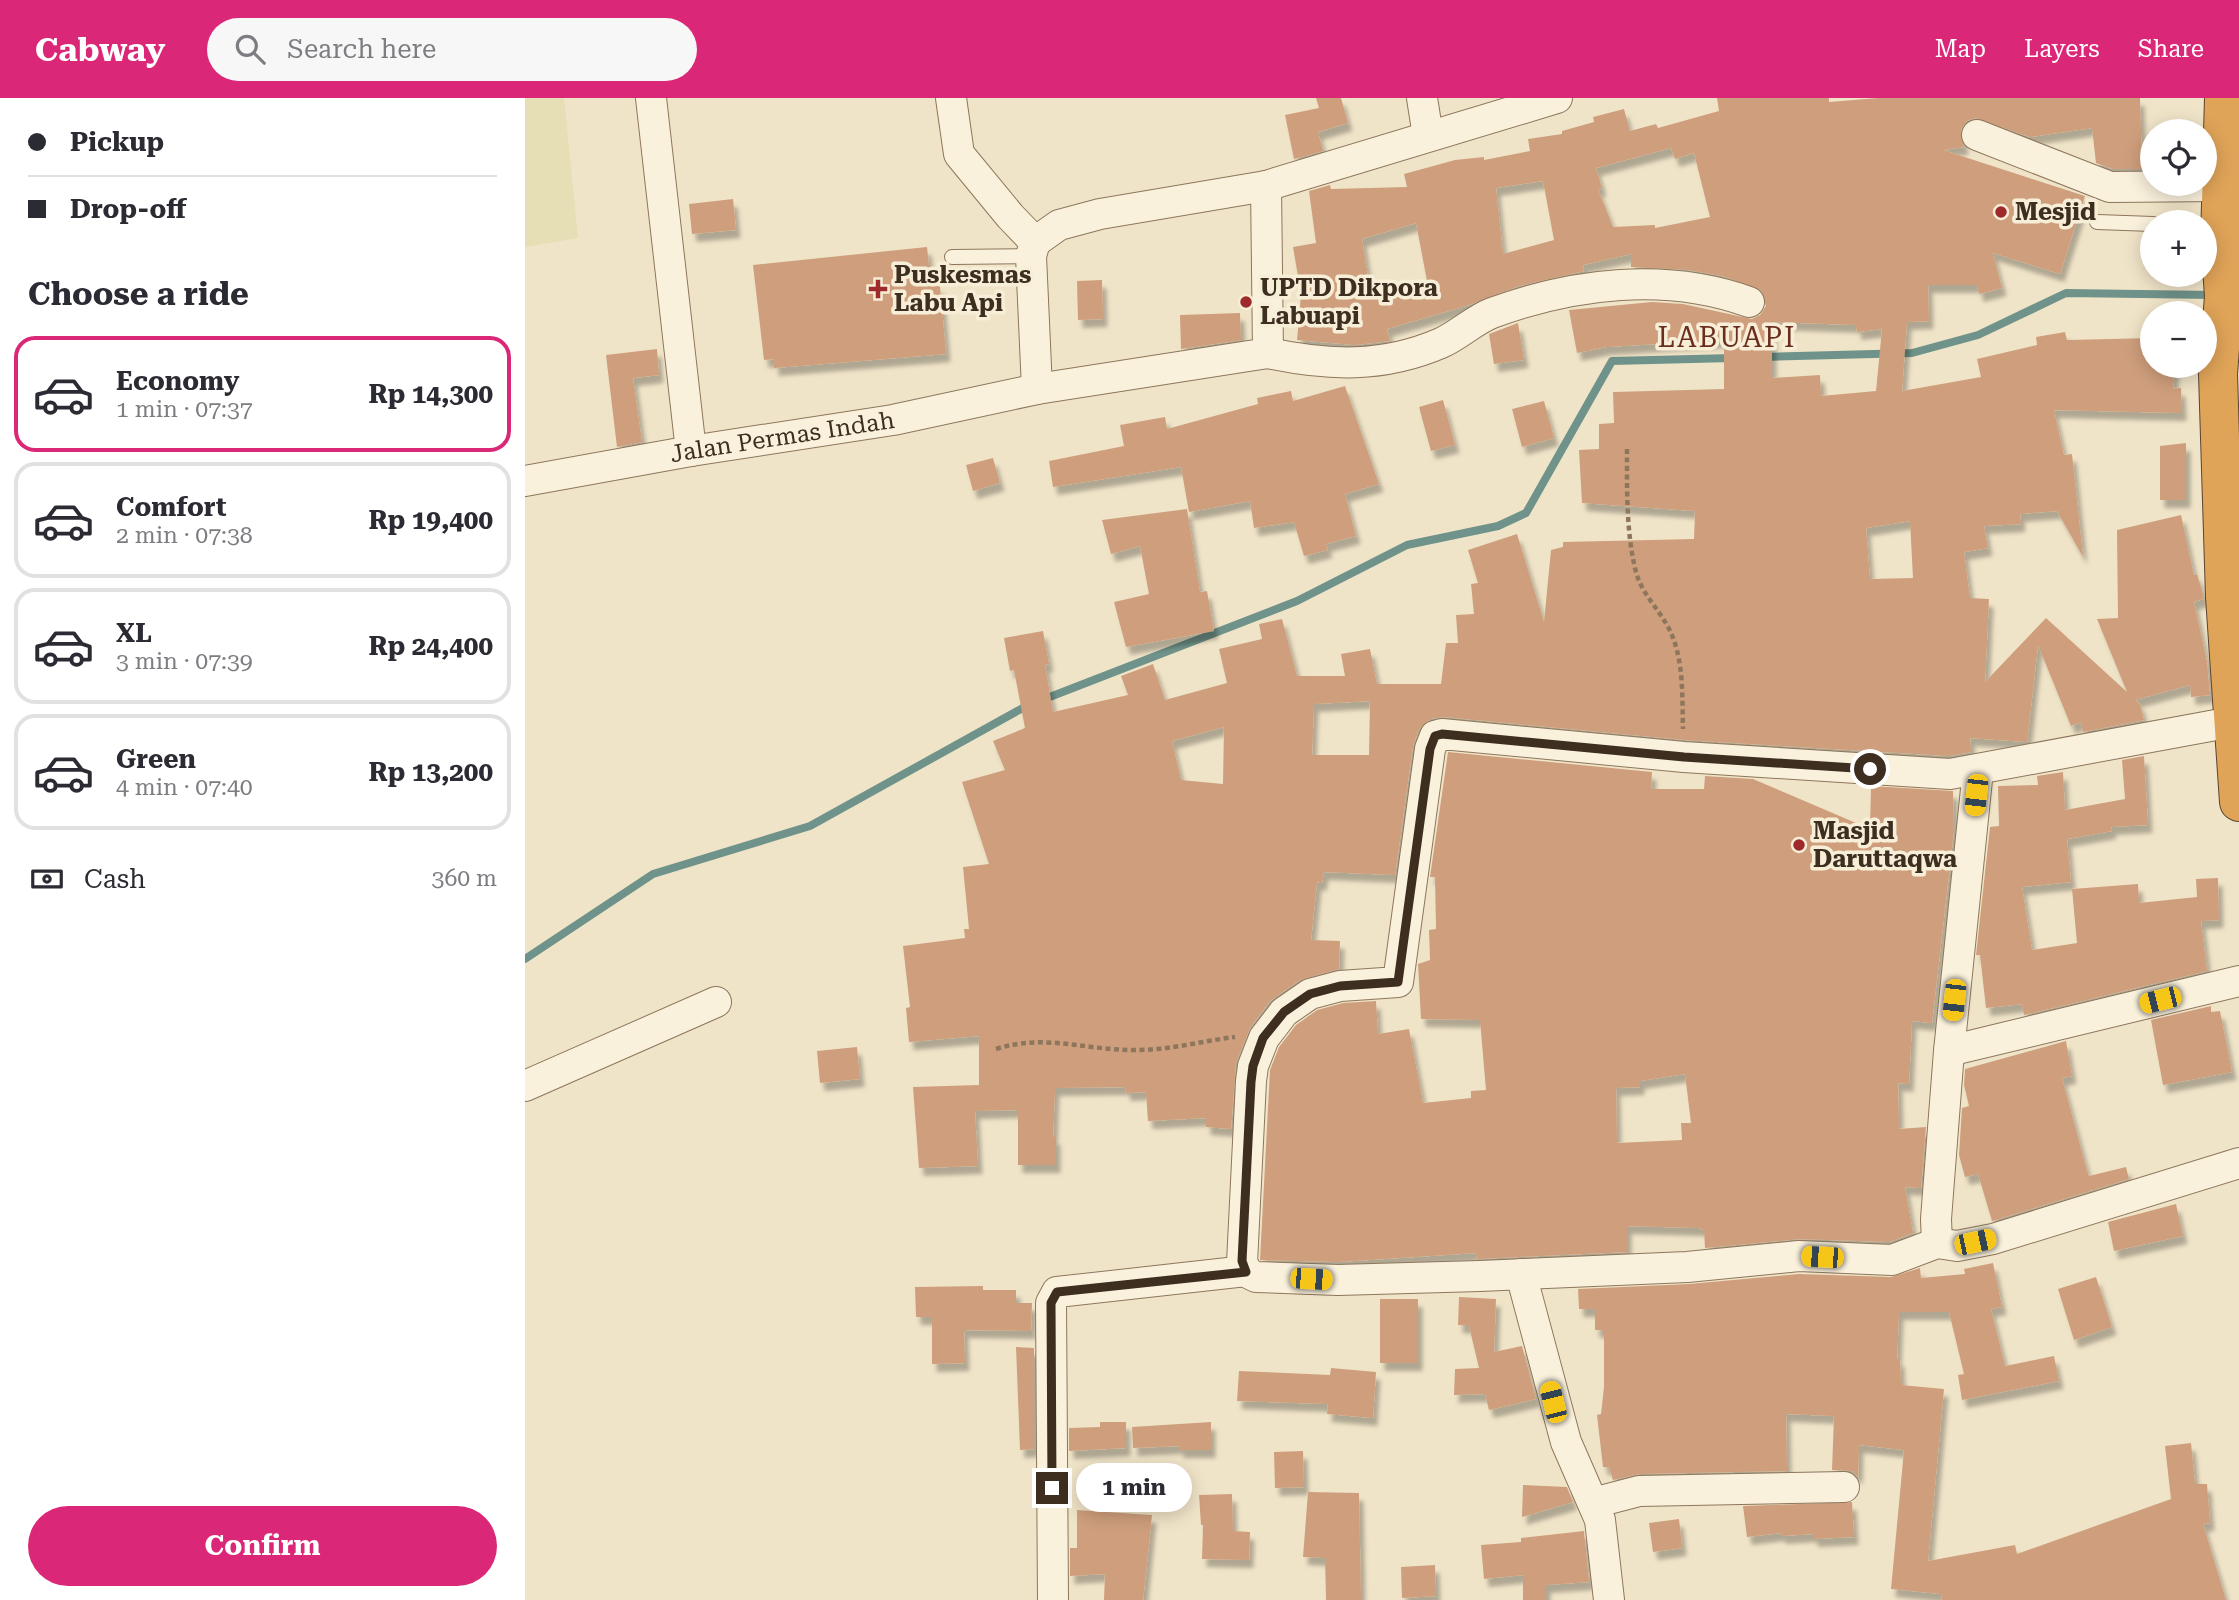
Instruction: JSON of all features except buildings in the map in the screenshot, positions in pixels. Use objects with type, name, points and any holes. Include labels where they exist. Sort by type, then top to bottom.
[{"type":"highway","points":[[2217,216],[2221,186],[2224,98]]},
{"type":"highway","points":[[2217,245],[2229,333],[2232,722],[2239,802]]},
{"type":"street","points":[[651,98],[691,451]]},
{"type":"street","points":[[951,98],[959,154],[1010,216],[1033,249],[1037,389]]},
{"type":"street","points":[[1422,98],[1428,136]]},
{"type":"street","points":[[1033,249],[1059,225],[1100,214],[1266,186],[1557,98]]},
{"type":"street","points":[[1977,135],[2110,187],[2221,186]]},
{"type":"street","points":[[1266,186],[1268,353],[1315,363],[1349,364],[1398,356],[1442,343],[1492,314],[1574,290],[1615,283],[1678,286],[1730,295],[1749,302]]},
{"type":"street","name":"Jalan Permas Indah","points":[[525,481],[691,451],[893,420],[1037,389],[1268,353]]},
{"type":"street","points":[[1246,1272],[1242,1261],[1253,1066],[1263,1038],[1284,1012],[1310,994],[1340,986],[1398,982],[1430,749],[1435,736],[1442,734],[1684,757],[1949,774],[2232,722]]},
{"type":"street","points":[[1937,1244],[1936,1219],[1949,1051],[1978,770]]},
{"type":"street","points":[[1949,1051],[2239,981]]},
{"type":"street","points":[[525,1086],[716,1002]]},
{"type":"street","points":[[1053,1600],[1051,1303],[1057,1292],[1246,1272],[1256,1276],[1338,1280],[1687,1267],[1799,1256],[1892,1260],[1937,1244],[1957,1246],[1993,1239],[2239,1163]]},
{"type":"street","points":[[1521,1274],[1566,1442],[1600,1520],[1609,1600]]},
{"type":"street","points":[[1593,1503],[1639,1491],[1844,1487]]},
{"type":"lane","points":[[2097,222],[2140,224]]},
{"type":"lane","points":[[952,257],[1033,249]]},
{"type":"path","points":[[1627,449],[1627,500],[1633,561],[1637,576],[1662,615],[1678,653],[1682,681],[1684,757]]},
{"type":"path","points":[[996,1049],[1013,1043],[1049,1040],[1091,1048],[1140,1050],[1233,1037],[1263,1038]]},
{"type":"shaded area","points":[[525,98],[564,98],[578,238],[525,247]]},
{"type":"waterway","points":[[1764,357],[1912,353],[1978,335],[2066,293],[2215,295]]},
{"type":"waterway","points":[[1042,700],[1297,601],[1407,545],[1498,526],[1526,513],[1612,361],[1733,358]]},
{"type":"waterway","points":[[525,959],[653,874],[810,826],[1030,704]]},
{"type":"place","name":"Mesjid","points":[[2001,212]]},
{"type":"place","name":"Puskesmas Labu Api","points":[[878,289]]},
{"type":"place","name":"UPTD Dikpora Labuapi","points":[[1246,302]]},
{"type":"place","name":"Masjid Daruttaqwa","points":[[1799,845]]},
{"type":"district","name":"LABUAPI","points":[[1727,337]]},
{"type":"route","points":[[1052,1488],[1051,1303],[1057,1292],[1246,1272],[1242,1261],[1253,1066],[1263,1038],[1273,1023],[1296,1002],[1310,994],[1340,986],[1398,982],[1430,749],[1435,736],[1442,734],[1684,757],[1870,769]]}]
